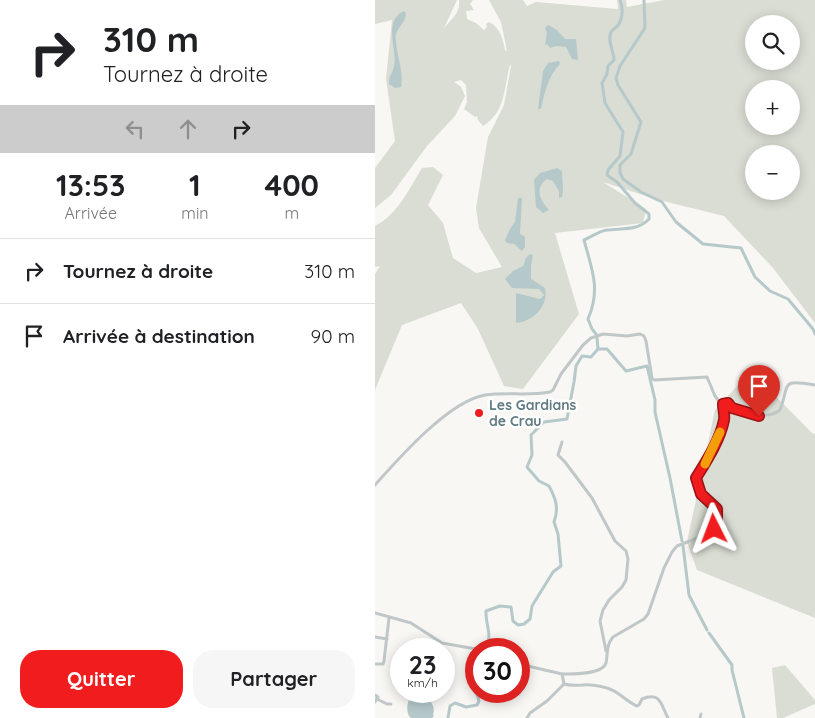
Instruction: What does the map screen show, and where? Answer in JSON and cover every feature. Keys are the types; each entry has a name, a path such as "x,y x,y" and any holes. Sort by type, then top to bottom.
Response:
{"street":[{"path":"375,485 424,434 449,413 468,401 485,395 550,392 583,345 591,338 603,334 627,336 637,334 644,336 652,378 654,380 707,377 715,396 723,407 724,418 709,458 696,478 701,494 717,509 717,520 714,529 677,546 672,552 664,568 648,614 644,619 613,637 608,646 605,665 602,668 578,674 562,674 530,667"},
{"path":"723,407 725,402 732,408 759,416 769,415 780,410 785,387 788,384 795,382 815,385"},
{"path":"562,442 558,455 592,498 615,542 626,551 628,559 626,580 609,600 600,620 607,654"},
{"path":"375,613 411,623 443,643 465,647"},
{"path":"375,664 383,664 384,662 389,618"},
{"path":"375,637 387,639"},
{"path":"527,718 530,713 559,690 563,684 562,674"},
{"path":"563,684 570,686 585,684 606,688 620,693 625,700 637,706 642,699 657,698 662,702 668,718"},
{"path":"375,695 377,697 376,700 391,704"}],"shaded area":[{"path":"375,0 457,0 444,28 457,12 459,0 473,0 470,4 474,10 466,11 467,19 476,23 484,30 489,22 493,24 500,34 507,51 501,22 489,0 523,0 527,6 536,2 617,9 617,0 626,0 627,7 664,0 815,0 815,323 773,268 724,216 655,199 603,182 646,209 643,223 555,233 579,314 523,389 504,386 478,329 461,303 402,325 375,390 375,274 380,266 375,267 375,226 397,208 422,168 433,167 443,175 428,205 443,223 453,258 476,273 502,267 479,228 476,208 488,137 504,105 510,64 500,106 491,120 483,126 477,116 475,117 464,109 467,102 466,85 461,80 454,82 461,87 465,96 455,116 427,146 391,195 375,208 375,168 395,141 386,79 392,20 375,24"},
{"path":"404,11 406,13 405,19 396,36 402,81 401,87 395,88 389,84 395,59 392,28 397,16"},
{"path":"548,25 557,30 565,39 576,39 578,60 572,59 566,47 556,46 550,48 547,44 545,45 547,33 545,28"},
{"path":"559,61 560,64 547,85 541,109 538,109 543,71 548,63"},
{"path":"557,168 562,171 562,197 559,198 559,191 553,181 547,179 540,190 541,198 549,210 543,213 536,207 534,180 540,173"},
{"path":"518,198 522,198 520,234 525,237 525,247 522,251 514,244 507,243 505,240 515,222"},
{"path":"530,254 533,255 531,279 545,288 545,301 534,316 528,320 516,323 516,293 540,299 544,295 539,289 512,288 505,279 513,271 523,266"},
{"path":"751,371 813,434 815,433 815,618 697,570 687,542 715,410"},
{"path":"785,665 815,700 815,704 783,718 777,718 772,668"},
{"path":"408,703 432,703 434,716 432,718 411,718 407,710"}],"waterway":[{"path":"596,334 588,319 595,289 584,240 604,231 640,226 649,219 649,214 635,203 617,182 607,175 608,170 620,156 623,132 605,103 602,83 607,74 608,66 614,60 610,36 621,18 620,0"},
{"path":"644,0 645,28 620,66 616,78 618,85 641,122 631,154 620,165 620,173 623,179 641,192 662,202 676,222 703,244 741,248 755,277 770,291 788,299 815,334"},
{"path":"489,638 486,611 500,606 511,607 513,621 518,625 524,624 530,619 532,606 553,572 561,566 558,534 554,522 556,512 555,499 549,486 539,481 527,467 532,455 531,435 544,422 567,419 576,366 582,356 591,357 598,349 597,338"},
{"path":"598,349 607,349 626,371 647,366 682,541"},
{"path":"683,546 689,595 707,630"},
{"path":"709,633 732,665 744,718"},
{"path":"448,718 450,706 455,703 466,707 477,705 478,703"}],"slow traffic":[{"path":"705,464 720,432"}],"place":[{"name":"Les Gardians de Crau","path":"479,413"}],"route":[{"path":"714,529 717,520 717,509 701,494 696,478 709,458 722,427 724,418 723,404 725,402 731,404 732,408 759,416"}]}
